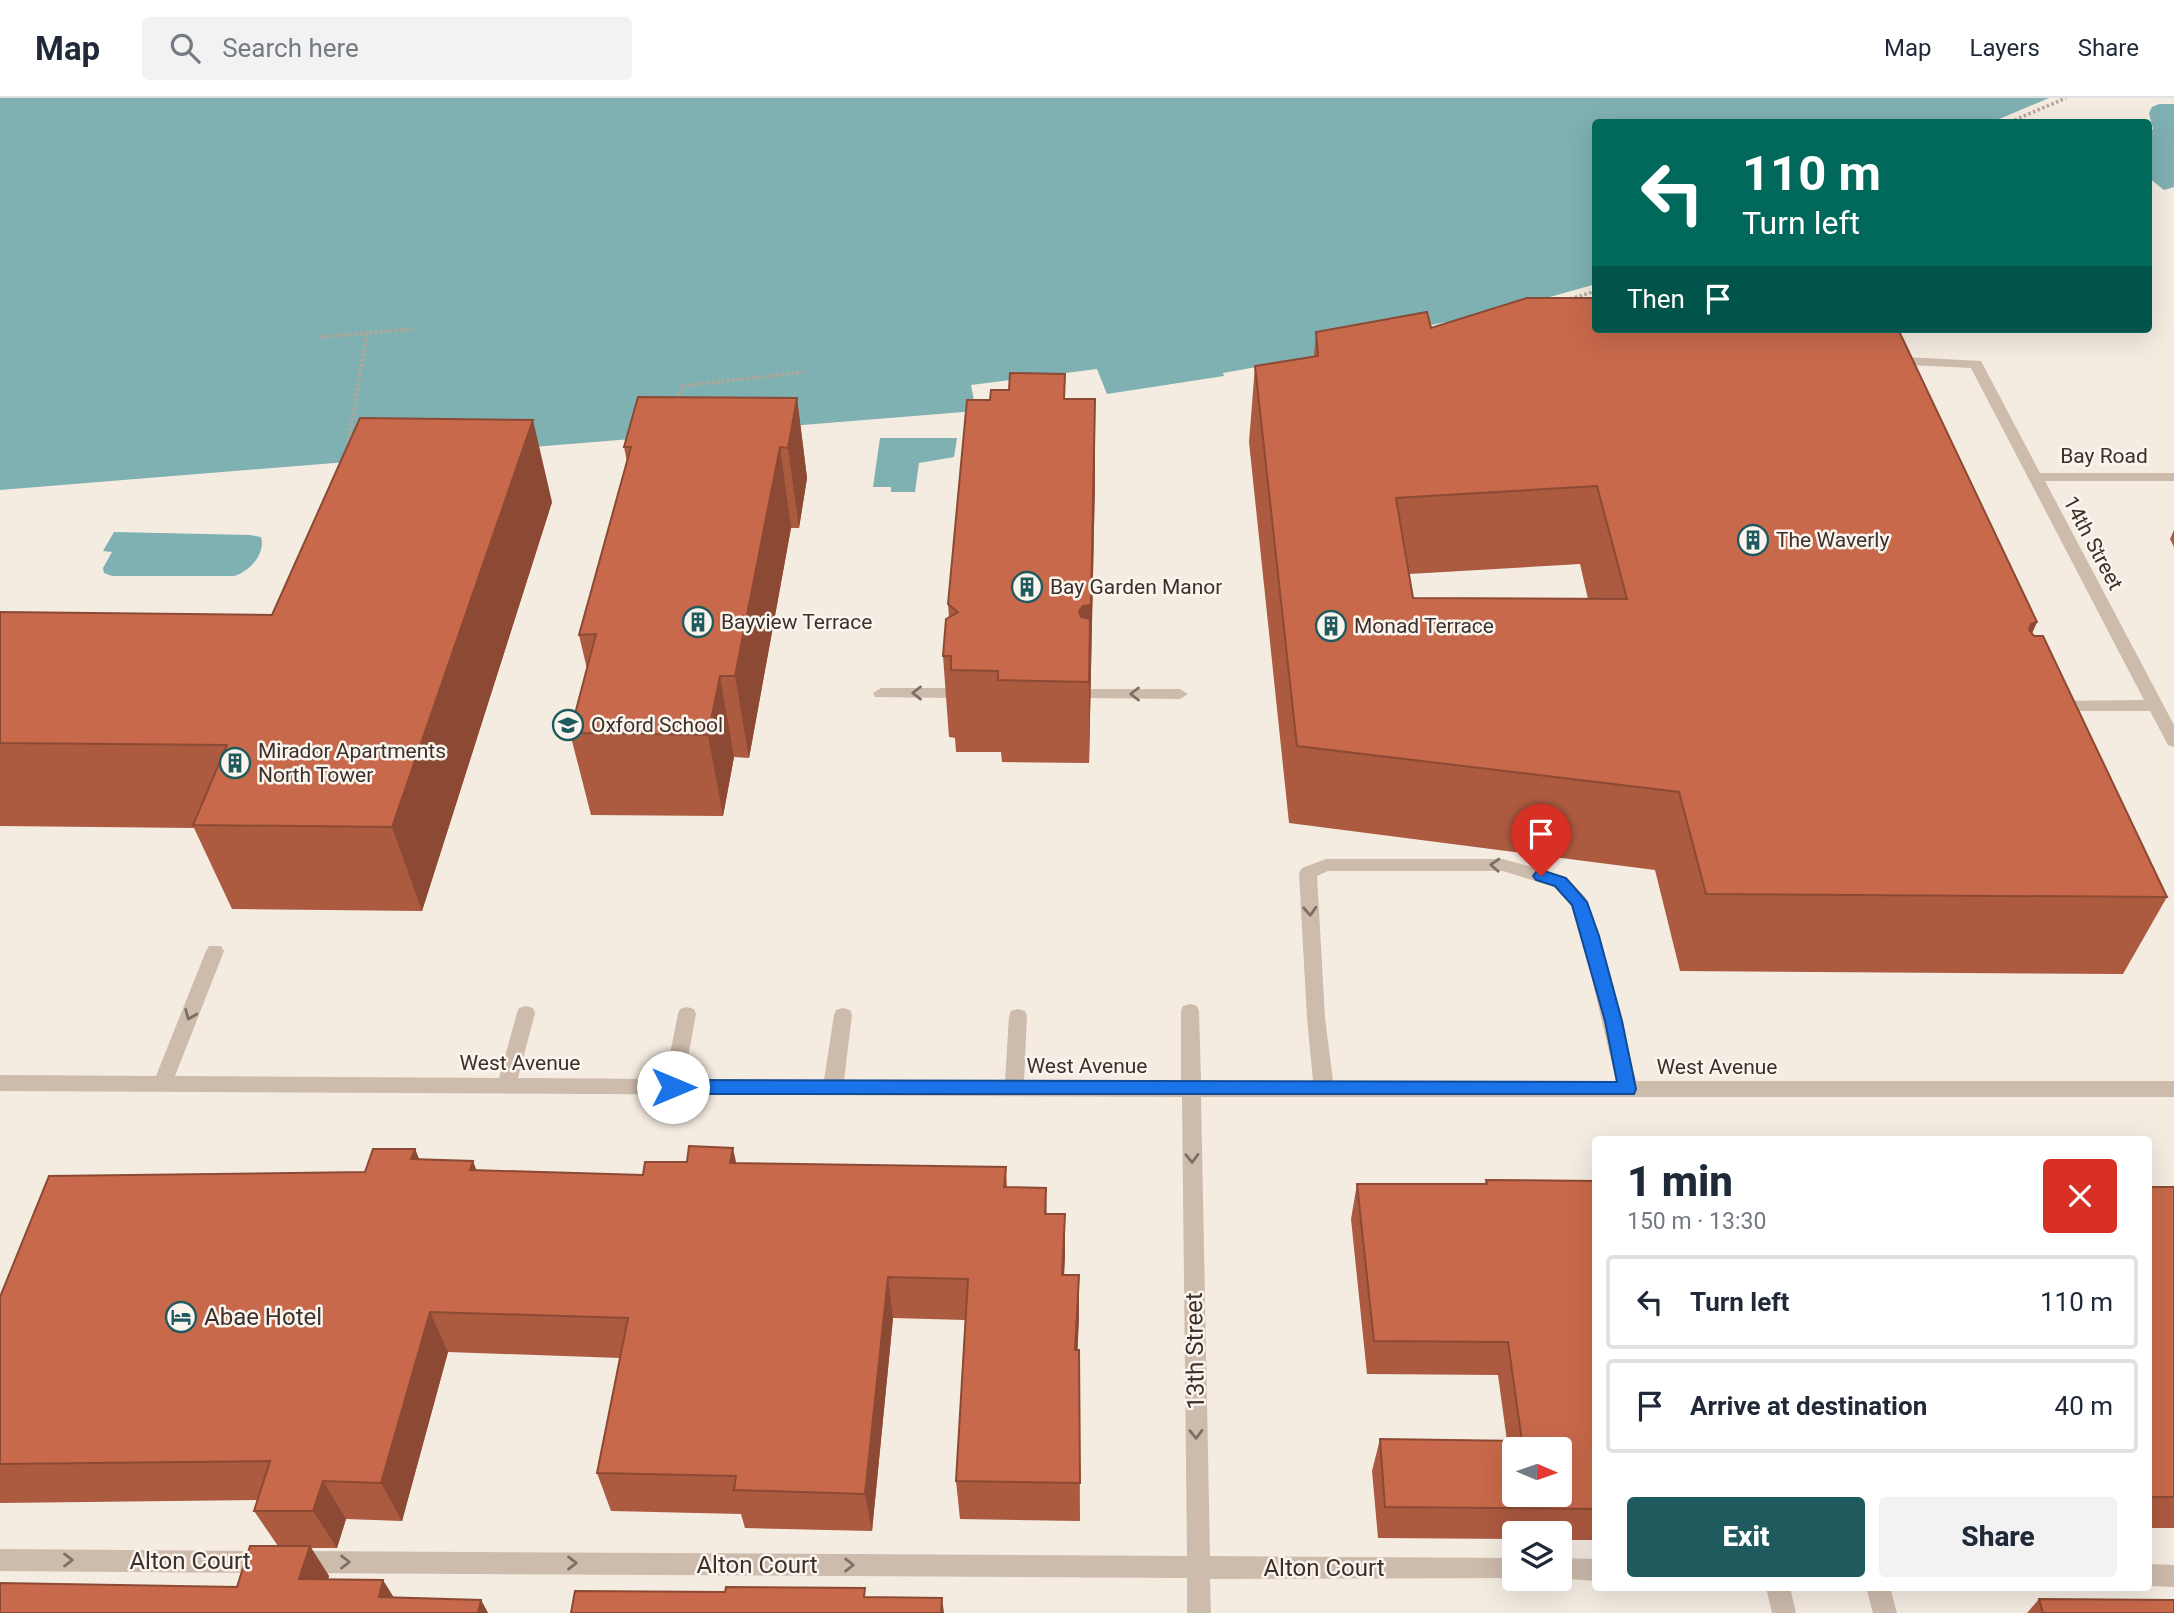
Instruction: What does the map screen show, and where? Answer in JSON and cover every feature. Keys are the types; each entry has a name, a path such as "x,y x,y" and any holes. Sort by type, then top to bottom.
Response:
{"street":[{"name":"14th Street","path":"1885,377 1892,367 1905,361 1976,364 2174,741"},
{"name":"Bay Road","path":"2034,477 2174,477"},
{"path":"881,694 952,693"},
{"path":"1090,694 1180,694"},
{"path":"2035,707 2155,705"},
{"path":"1324,1089 1316,1018 1308,873 1326,865 1503,865 1560,882 1579,902 1610,1008 1628,1089"},
{"path":"162,1084 215,951"},
{"name":"13th Street","path":"1190,1011 1199,1613"},
{"path":"506,1086 526,1013"},
{"path":"673,1087 687,1014"},
{"path":"834,1088 843,1015"},
{"path":"1014,1089 1018,1016"},
{"name":"West Avenue","path":"2,1087 162,1084 1191,1090 2174,1089"},
{"name":"Alton Court","path":"0,1560 1502,1569"},
{"path":"1572,1569 1592,1570"},
{"path":"2152,1575 2174,1576"},
{"path":"1779,1591 1784,1613"},
{"path":"1879,1591 1885,1613"}],"path":[{"path":"2017,119 2066,98"},
{"path":"1570,299 1592,292"},
{"path":"320,337 413,329"},
{"path":"345,462 368,333"},
{"path":"674,410 682,386 805,372"}],"water":[{"path":"0,98 2049,98 1999,119 1592,119 1592,285 1489,314 1431,325 1318,356 1223,373 1224,376 1107,394 1097,369 971,385 976,411 0,490"},
{"path":"2174,104 2174,187 2164,190 2152,180 2153,129 2149,113 2152,107"},
{"path":"880,438 957,438 954,457 919,463 915,492 891,492 891,487 873,487"},
{"path":"114,532 250,535 261,537 262,543 255,561 245,571 234,576 112,576 104,573 103,568 112,552 103,551"}],"building":[{"path":"1527,298 1592,298 1592,333 1900,333 2037,622 2031,624 2029,630 2034,636 2043,636 2167,897 1706,894 1679,792 1297,746 1255,366 1318,356 1316,332 1427,312 1431,328","holes":["1597,486 1627,599 1413,598 1396,498"]},
{"name":"Bay Garden Manor","path":"1010,373 1065,374 1064,399 1095,399 1091,605 1083,606 1079,611 1081,617 1090,619 1089,682 998,680 998,671 951,670 951,656 943,656 946,619 958,612 948,604 967,400 990,400 991,390 1009,390"},
{"path":"638,397 797,398 788,448 780,447 735,676 720,676 708,735 570,733 596,634 579,635 631,447 624,447"},
{"path":"360,418 533,420 392,827 193,825 227,745 0,743 0,612 272,615"},
{"path":"689,1146 733,1148 730,1163 1006,1167 1004,1187 1046,1188 1045,1214 1065,1214 1062,1275 1079,1275 1075,1350 1079,1350 1080,1483 956,1481 968,1279 888,1277 865,1494 734,1490 736,1476 597,1473 628,1318 430,1312 381,1483 323,1481 313,1511 254,1511 270,1461 0,1464 0,1297 49,1176 365,1172 373,1149 415,1149 411,1159 473,1161 470,1170 643,1175 645,1162 687,1162"},
{"path":"1486,1180 1592,1181 1592,1509 1385,1507 1380,1439 1502,1441 1502,1507 1572,1507 1572,1437 1521,1437 1508,1342 1374,1341 1357,1184 1487,1184"},
{"path":"2152,1187 2174,1187 2174,1497 2152,1497"},
{"path":"250,1546 310,1546 299,1579 383,1580 379,1597 481,1600 478,1613 0,1613 0,1583 237,1587"},
{"path":"726,1587 865,1588 864,1597 942,1598 941,1613 571,1613 575,1591 725,1592"},
{"path":"2039,1599 2174,1600 2174,1613 2043,1613"}],"place":[{"name":"The Waverly","path":"1753,540"},
{"name":"Bay Garden Manor","path":"1027,587"},
{"name":"Bayview Terrace","path":"698,622"},
{"name":"Monad Terrace","path":"1331,626"},
{"name":"Oxford School","path":"568,725"},
{"name":"Mirador Apartments North Tower","path":"235,763"},
{"name":"Abae Hotel","path":"181,1317"}],"route":[{"path":"673,1087 1628,1089 1591,936 1579,902 1560,882 1541,876"}]}
